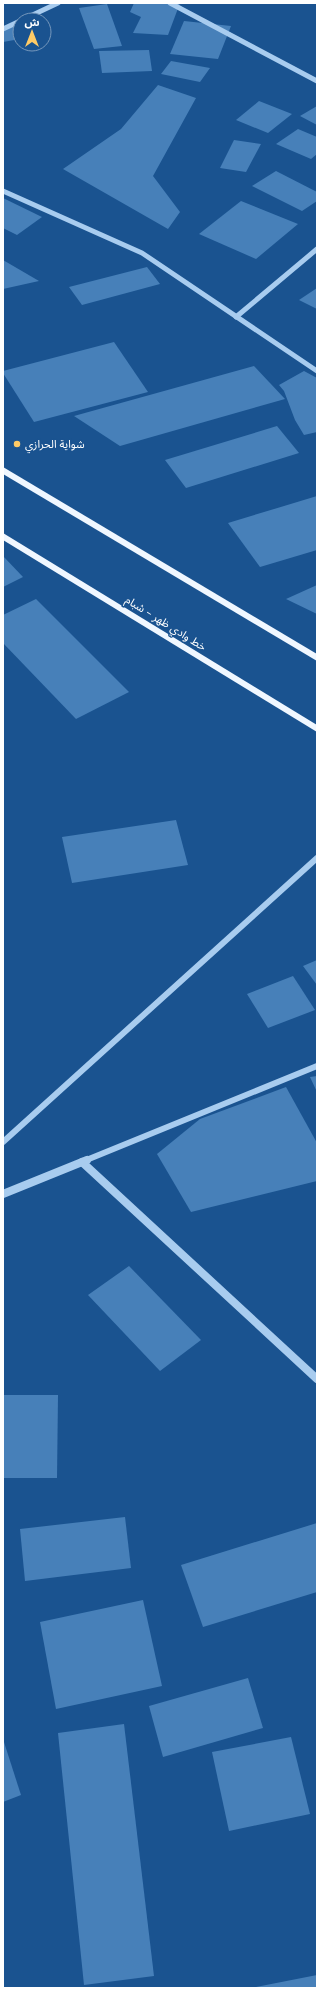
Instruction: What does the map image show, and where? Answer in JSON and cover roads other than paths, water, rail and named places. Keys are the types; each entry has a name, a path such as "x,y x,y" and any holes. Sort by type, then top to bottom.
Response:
{"main road":[{"path":"3,470 317,658"},
{"name":"خط وادي ظهر - شبام","path":"3,536 317,729"}],"street":[{"path":"38,12 58,3"},
{"path":"170,3 317,81"},
{"path":"3,29 12,24"},
{"path":"3,191 142,253 317,371"},
{"path":"236,317 317,249"},
{"path":"3,1142 317,858"},
{"path":"3,1194 317,1066"},
{"path":"82,1162 317,1379"}],"place":[{"name":"شواية الحرازي","path":"17,444"}]}
